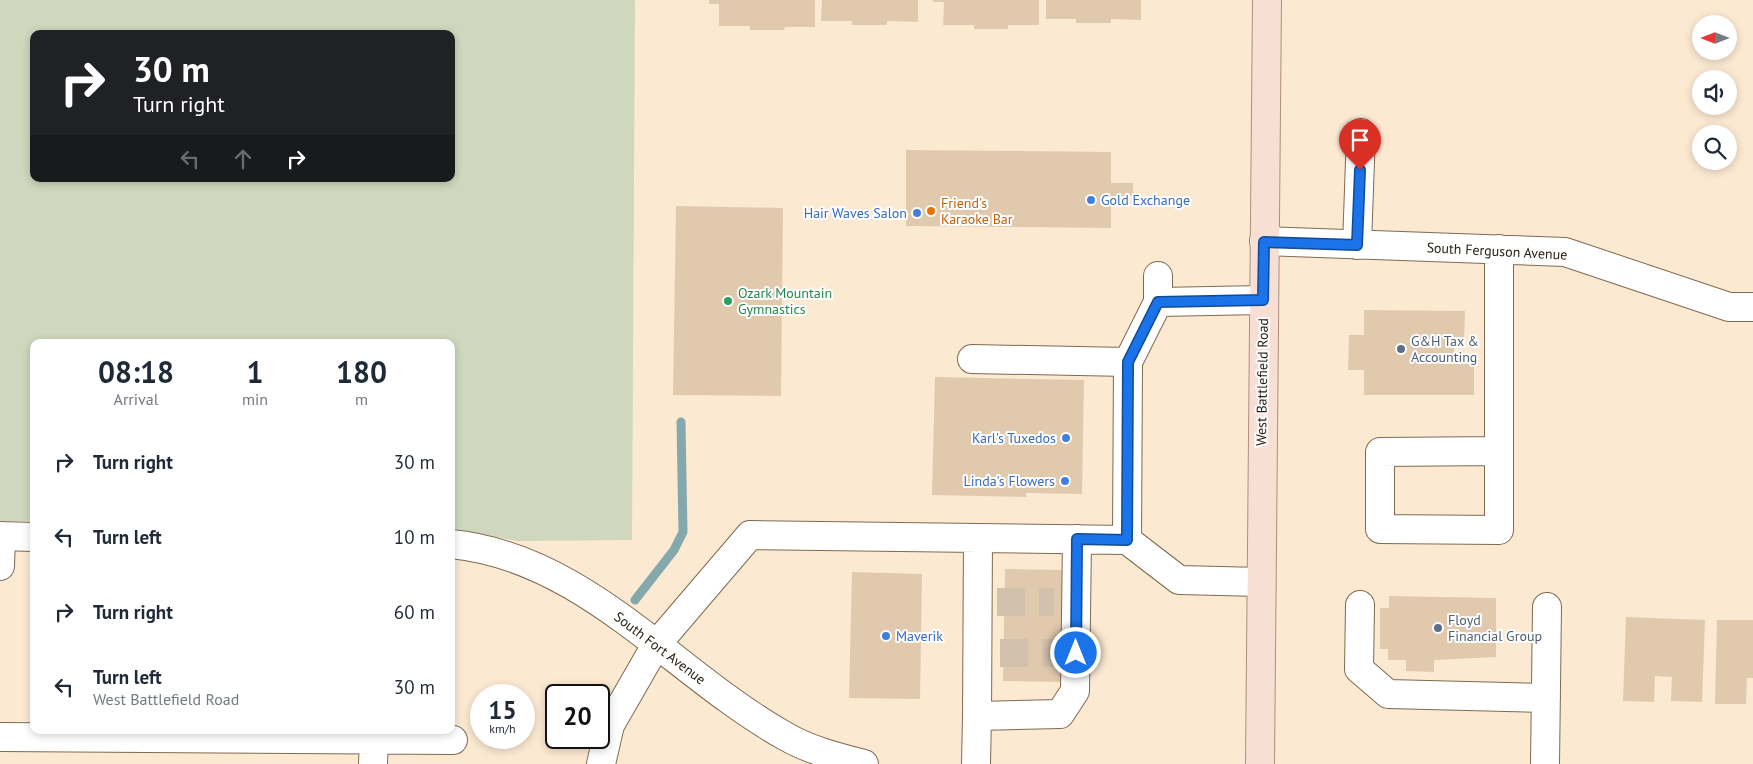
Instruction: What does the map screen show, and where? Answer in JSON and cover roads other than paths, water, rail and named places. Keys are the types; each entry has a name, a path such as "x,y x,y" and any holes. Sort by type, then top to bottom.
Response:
{"main road":[{"name":"West Battlefield Road","path":"1260,764 1260,582 1267,0"}],"street":[{"path":"1357,245 1361,133"},
{"name":"South Ferguson Avenue","path":"1264,242 1565,252 1729,307 1753,307"},
{"path":"1499,250 1499,451 1499,530 1380,529 1380,452 1499,451"},
{"path":"1127,540 1128,362 1158,289 1263,300"},
{"path":"972,359 1128,362"},
{"path":"601,764 610,726 656,645 750,535 1127,540 1178,580 1260,582"},
{"path":"0,566 0,536 30,537"},
{"path":"976,764 977,716 988,653 987,602 978,538"},
{"path":"977,716 1060,714 1075,691 1065,653 1065,602 1077,539"},
{"name":"South Fort Avenue","path":"455,545 504,554 551,573 599,602 744,710 786,737 823,753 864,764"},
{"path":"1360,605 1359,669 1388,694 1546,698"},
{"path":"1546,764 1547,607"},
{"path":"0,737 374,751 453,740"}],"waterway":[{"path":"635,600 674,550 683,532 681,422"}],"tunnel":[{"path":"997,602 1054,602"},
{"path":"1000,653 1055,653"}],"place":[{"name":"Gold Exchange","path":"1091,200"},
{"name":"Friend's Karaoke Bar","path":"931,211"},
{"name":"Hair Waves Salon","path":"917,213"},
{"name":"Ozark Mountain Gymnastics","path":"728,301"},
{"name":"G&H Tax & Accounting","path":"1401,349"},
{"name":"Karl's Tuxedos","path":"1066,438"},
{"name":"Linda's Flowers","path":"1065,481"},
{"name":"Floyd Financial Group","path":"1438,628"},
{"name":"Maverik","path":"886,636"}]}
